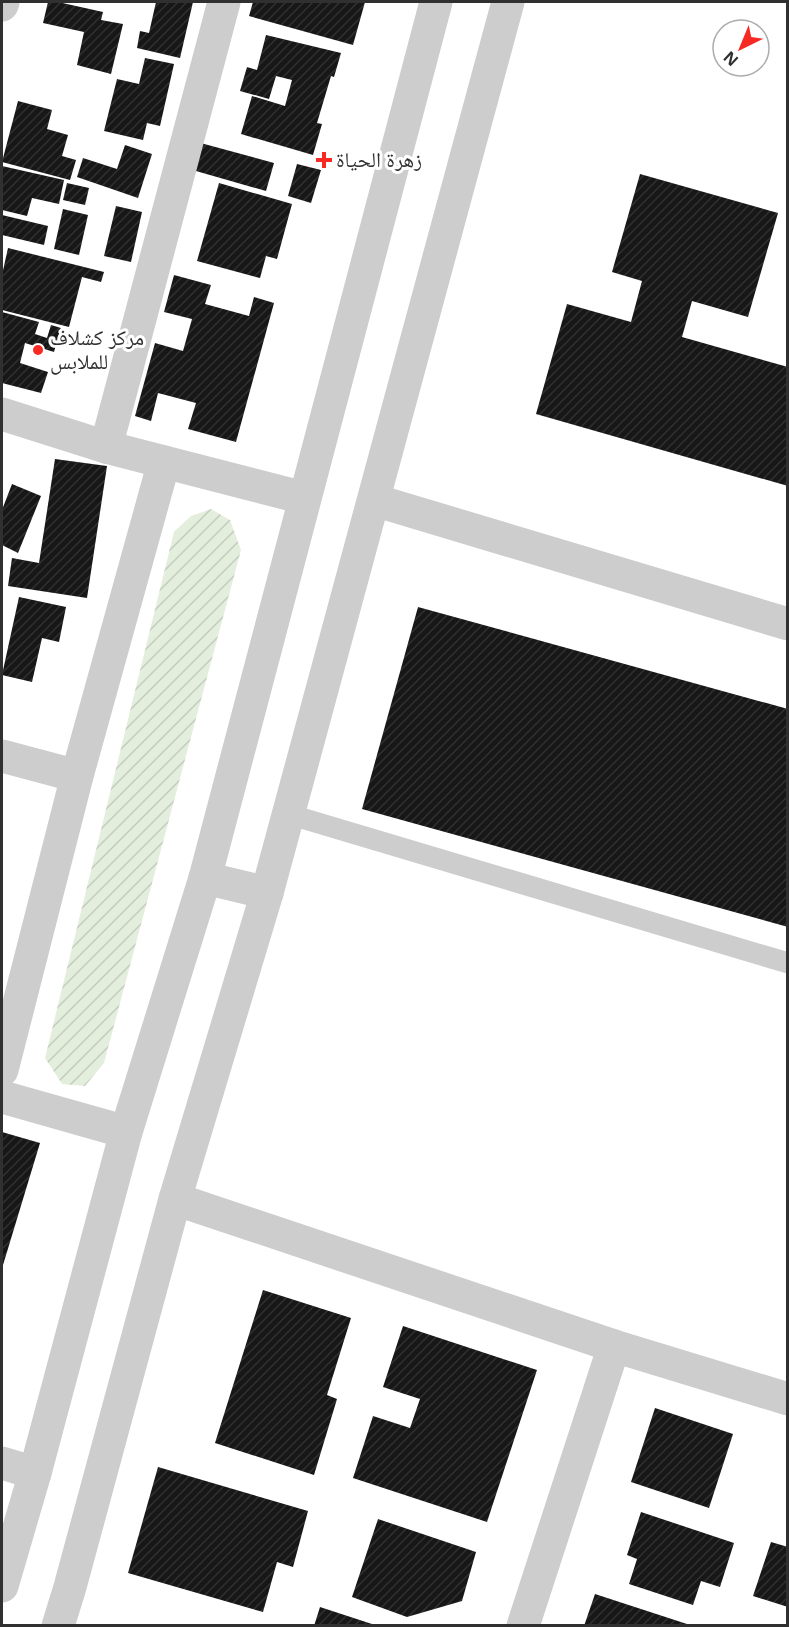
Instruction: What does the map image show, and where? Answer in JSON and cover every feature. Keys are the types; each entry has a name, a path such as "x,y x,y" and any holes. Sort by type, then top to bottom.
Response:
{"street":[{"path":"106,447 224,2"},
{"path":"2,1586 35,1473 126,1132 205,878 436,2"},
{"path":"58,1626 74,1576 176,1199 267,893 508,2"},
{"path":"2,414 106,447 304,498"},
{"path":"2,1070 77,776 164,462"},
{"path":"374,500 788,624"},
{"path":"2,756 77,776"},
{"path":"205,878 267,893"},
{"path":"2,1096 126,1132"},
{"path":"176,1199 614,1346 788,1399"},
{"path":"523,1626 614,1346"},
{"path":"2,1462 35,1473"}],"lane":[{"path":"288,814 788,963"}],"green space":[{"path":"211,509 230,520 241,550 104,1063 85,1086 62,1084 45,1058 174,532 191,516"}],"building":[{"path":"48,2 103,12 101,20 123,24 111,74 77,65 84,32 43,23"},
{"path":"156,2 193,2 180,58 137,48 140,31 149,33"},
{"path":"253,2 365,2 353,45 249,16"},
{"path":"266,35 341,53 334,77 331,76 317,123 322,124 313,155 241,134 252,96 285,106 292,80 276,76 269,99 240,91 247,67 257,70"},
{"path":"145,58 174,64 160,126 147,123 143,140 104,131 117,79 139,84"},
{"path":"18,101 52,110 47,129 68,135 62,156 76,160 70,180 2,162"},
{"path":"197,142 274,163 266,191 189,169"},
{"path":"125,145 152,154 138,198 77,177 83,158 117,169"},
{"path":"297,164 321,170 311,203 288,196"},
{"path":"2,166 64,180 59,204 32,198 27,216 2,210"},
{"path":"640,174 778,213 748,317 692,301 682,337 788,367 788,486 536,414 567,304 631,322 642,281 612,272"},
{"path":"67,183 89,188 85,205 63,200"},
{"path":"219,183 292,204 277,259 266,256 260,278 197,261"},
{"path":"116,206 142,212 131,262 104,256"},
{"path":"63,209 88,215 79,255 54,249"},
{"path":"2,215 48,226 44,245 2,235"},
{"path":"8,248 104,272 101,282 82,277 69,327 2,310 2,275"},
{"path":"174,275 211,285 205,304 249,316 254,297 274,303 236,442 188,429 196,403 158,393 151,421 135,416 155,343 183,351 192,319 164,312"},
{"path":"2,312 39,322 35,334 47,338 51,325 61,328 54,352 25,343 20,363 48,372 41,393 2,383"},
{"path":"55,459 107,466 87,598 8,586 12,558 39,563"},
{"path":"12,484 41,496 18,553 2,545 2,510"},
{"path":"19,597 66,607 59,642 42,638 32,682 2,675"},
{"path":"418,607 788,709 788,927 362,809"},
{"path":"2,1132 40,1143 3,1265 2,1264"},
{"path":"263,1290 351,1318 327,1395 337,1399 314,1475 215,1443"},
{"path":"403,1326 537,1370 487,1522 353,1478 373,1416 410,1428 420,1399 383,1387"},
{"path":"655,1408 733,1434 709,1508 631,1482"},
{"path":"158,1467 308,1511 293,1567 277,1562 263,1612 128,1573"},
{"path":"641,1512 734,1543 720,1587 701,1581 693,1605 629,1584 637,1559 627,1555"},
{"path":"378,1519 476,1552 462,1601 407,1617 352,1597"},
{"path":"771,1542 788,1547 788,1607 753,1596"},
{"path":"595,1594 690,1625 690,1626 584,1626"},
{"path":"320,1607 375,1625 375,1626 314,1626"}],"place":[{"name":"زهرة الحياة","path":"324,160"},
{"name":"مركز كشلاف للملابس","path":"38,350"}]}
